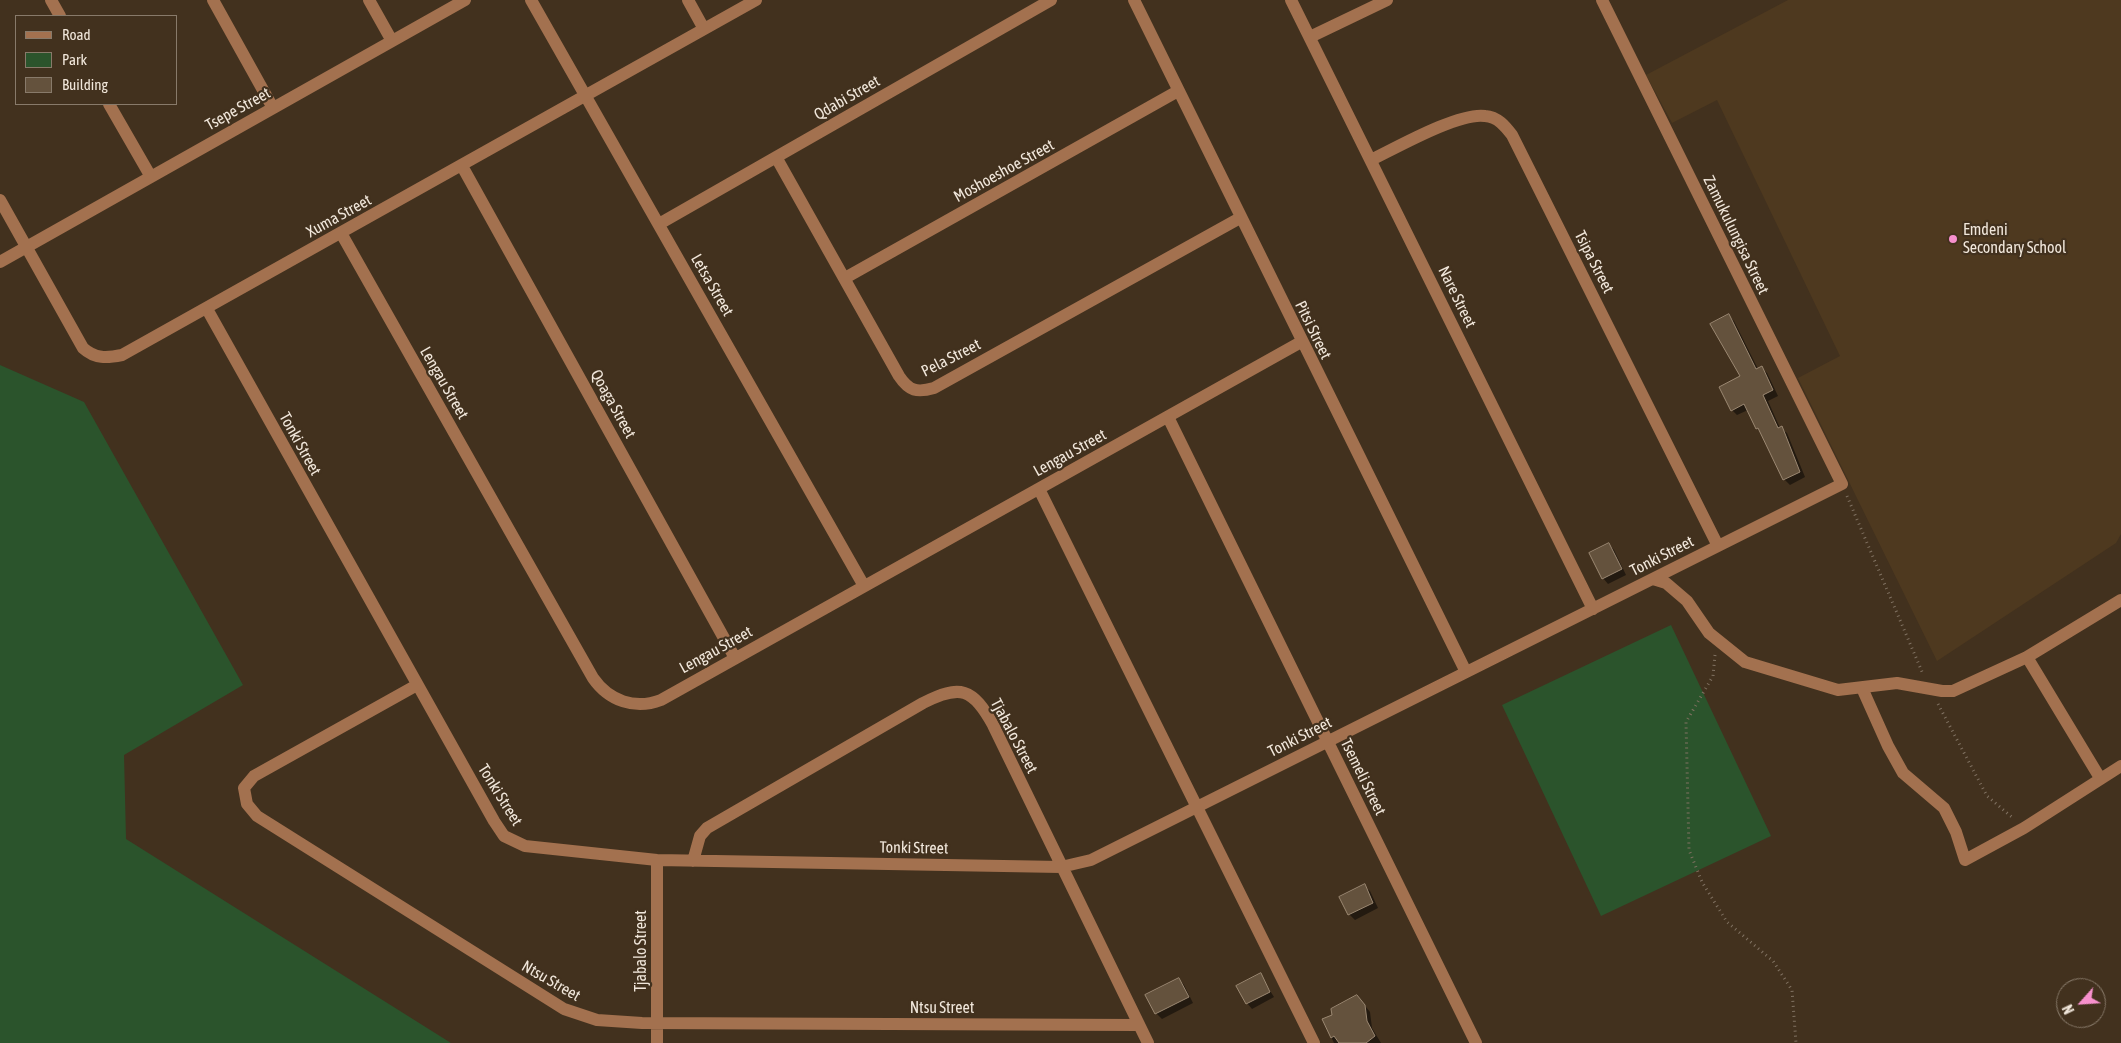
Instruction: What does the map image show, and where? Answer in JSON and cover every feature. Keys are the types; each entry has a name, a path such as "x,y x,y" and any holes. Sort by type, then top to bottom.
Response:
{"street":[{"path":"51,0 59,15"},
{"path":"213,0 273,108"},
{"path":"369,0 392,41"},
{"name":"Tsepe Street","path":"0,262 465,0"},
{"name":"Letsa Street","path":"531,0 864,586"},
{"path":"688,0 704,29"},
{"name":"Xuma Street","path":"0,200 83,348 95,356 108,358 131,352 756,0"},
{"name":"Qdabi Street","path":"658,224 1051,0"},
{"name":"Pitsi Street","path":"1134,0 1301,342 1466,672"},
{"name":"Nare Street","path":"1291,0 1593,609"},
{"path":"1310,38 1387,0"},
{"name":"Zamukulungisa Street","path":"1602,0 1842,484"},
{"name":"Moshoeshoe Street","path":"845,278 1178,92"},
{"path":"110,105 151,177"},
{"name":"Tsipa Street","path":"1371,160 1467,117 1488,116 1504,125 1512,135 1718,546"},
{"name":"Pela Street","path":"776,157 905,386 915,391 934,388 1240,218"},
{"name":"Qoaga Street","path":"462,166 735,658"},
{"name":"Lengau Street","path":"341,233 602,689 622,702 650,704 1301,342"},
{"name":"Tonki Street","path":"207,309 416,685 499,829 510,840 536,848 657,860 693,861 1061,867 1091,860 1842,484"},
{"name":"Tsemeli Street","path":"1168,417 1476,1043"},
{"path":"1039,489 1314,1043"},
{"path":"1653,578 1666,583 1687,601 1709,633 1744,662 1838,690 1897,683 1930,688 1942,692 1953,691 2027,657 2121,600"},
{"path":"2027,657 2100,778"},
{"name":"Ntsu Street","path":"416,685 254,776 244,788 245,799 257,816 564,1010 597,1020 657,1023 1138,1025"},
{"path":"1862,688 1888,746 1903,773 1944,808 1956,832 1965,860 2024,828 2121,766"},
{"name":"Tjabalo Street","path":"693,861 700,836 707,828 923,703 946,692 968,693 987,714 1148,1043"},
{"name":"Tjabalo Street","path":"657,860 657,1043"}],"path":[{"path":"1842,484 1930,688 1987,796 2024,828"},
{"path":"1717,640 1714,676 1686,722 1689,850 1702,882 1727,922 1773,961 1792,990 1796,1043"}],"shaded area":[{"name":"Emdeni Secondary School","path":"1788,0 2121,0 2121,534 2116,543 1937,661 1798,378 1840,356 1717,100 1672,123 1646,75"}],"green space":[{"path":"0,365 84,402 243,685 124,755 126,839 451,1043 0,1043"},
{"path":"1671,625 1771,836 1601,916 1502,705"}],"building":[{"path":"1729,314 1756,369 1762,366 1773,390 1763,395 1778,428 1782,426 1800,472 1783,480 1744,404 1731,411 1719,387 1740,376 1710,324"},
{"path":"1609,543 1622,569 1602,579 1589,553"},
{"path":"1365,884 1373,903 1348,915 1339,897"},
{"path":"1261,973 1270,992 1246,1004 1236,986"},
{"path":"1179,978 1189,997 1155,1014 1145,995"},
{"path":"1357,995 1365,1005 1367,1021 1375,1036 1366,1043 1339,1043 1334,1036 1331,1038 1322,1019 1332,1015 1331,1009"}],"place":[{"name":"Emdeni Secondary School","path":"1953,239"}]}
